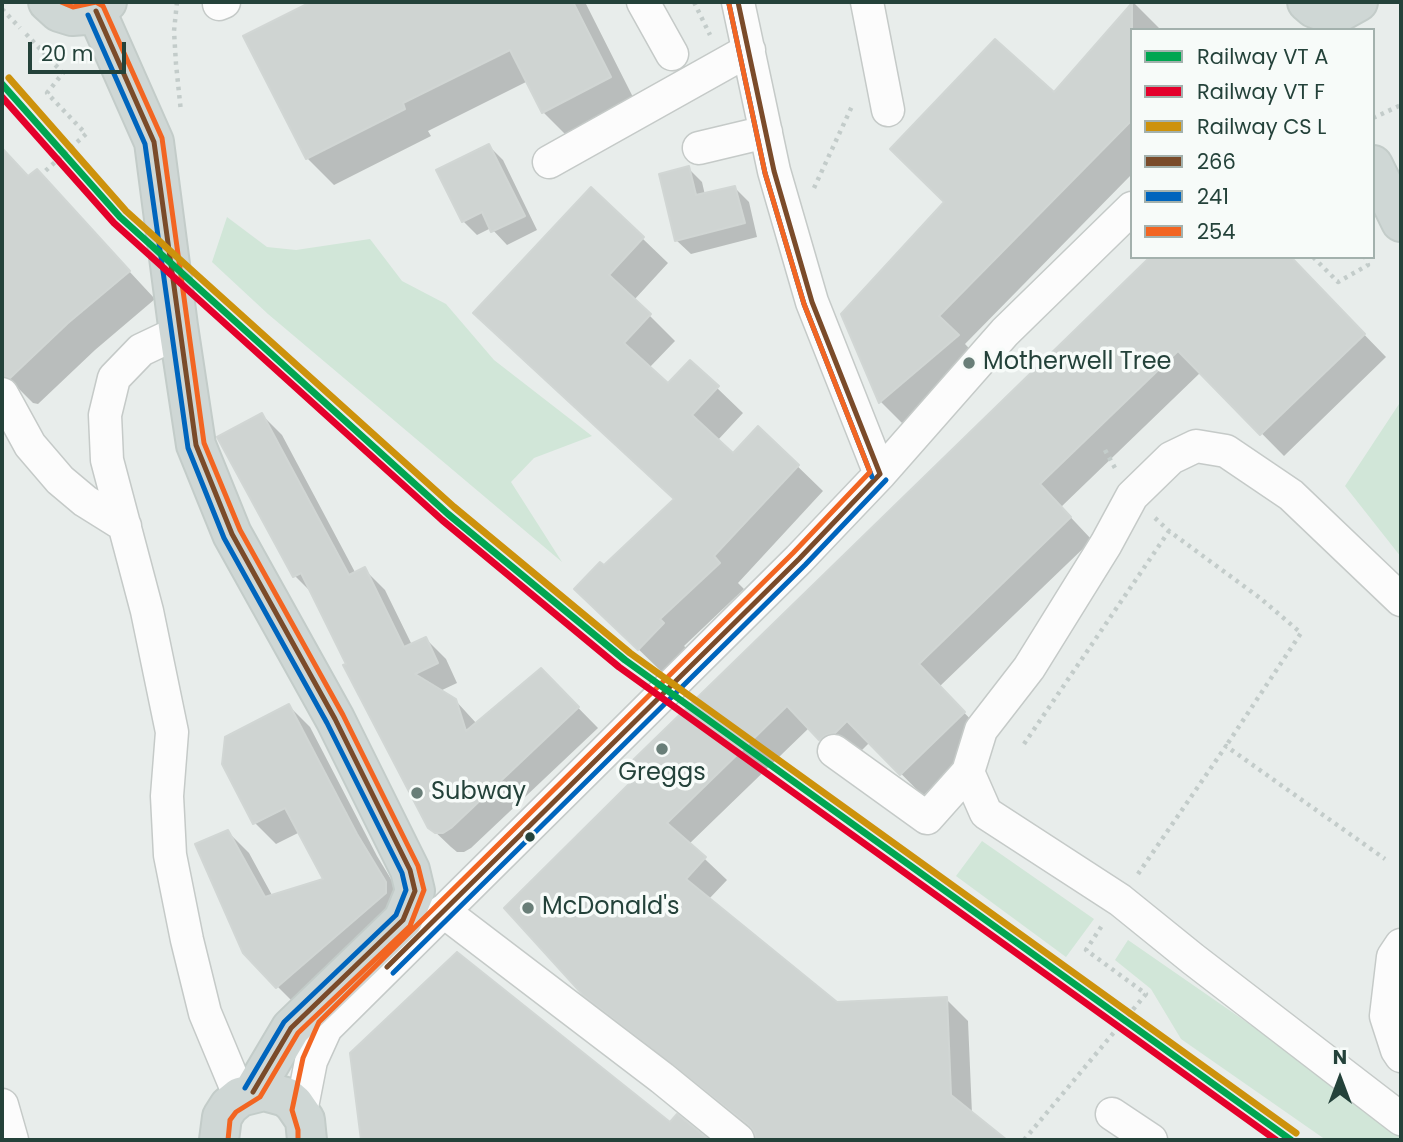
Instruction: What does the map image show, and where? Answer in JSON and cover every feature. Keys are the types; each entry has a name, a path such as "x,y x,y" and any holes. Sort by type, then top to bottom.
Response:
{"main road":[{"path":"48,2 60,12 72,16 85,15 101,7 154,142 196,445 232,534 335,719 410,870 415,891 403,920 291,1028 247,1094 229,1106 222,1117 219,1140"},
{"path":"1314,13 1340,12 1359,2 1358,28"},
{"path":"1378,174 1401,222"},
{"path":"247,1094 275,1092 286,1097 304,1126"}],"street":[{"path":"643,2 672,54"},
{"path":"867,2 888,110"},
{"path":"549,162 744,27 774,171 812,302 880,474"},
{"path":"699,148 766,132"},
{"path":"304,1126 311,1061 326,1028 627,731 880,474 1005,332 1130,210"},
{"path":"178,329 141,350 114,378 105,415 107,460 147,611 172,732 167,796 170,855 187,940 205,1013 247,1094"},
{"path":"2,394 30,445 60,480 85,501 125,526"},
{"path":"834,751 927,818 968,772 981,730 1029,668 1106,544 1132,496 1171,458 1196,446 1226,452 1291,495 1401,600"},
{"path":"968,772 986,813 1120,900 1401,1119"},
{"path":"443,911 662,1078 738,1140"},
{"path":"1401,944 1393,957 1387,1016 1397,1051 1401,1056"},
{"path":"2,1105 12,1140"},
{"path":"1112,1114 1151,1140"}],"path":[{"path":"2,9 63,73 47,93 86,134 42,174"},
{"path":"792,234 855,101"},
{"path":"1375,117 1401,105"},
{"path":"1315,259 1338,282 1368,265 1366,259"},
{"path":"1024,1140 1146,993 1086,950 1301,632 1169,531 1132,496 1105,450"},
{"path":"1024,744 1169,531"},
{"path":"1226,746 1385,859"}],"green space":[{"path":"227,217 267,247 296,250 370,239 402,281 446,304 494,360 592,436 534,458 511,482 562,562 268,314 212,262"},
{"path":"1401,401 1401,557 1345,486"},
{"path":"982,841 1094,919 1066,957 956,876"},
{"path":"1128,940 1401,1129 1401,1140 1326,1140 1181,1039 1151,989 1115,960"}],"building":[{"path":"311,2 573,2 611,77 542,113 510,50 403,103 405,109 306,159 243,36"},
{"path":"1132,3 1130,122 939,316 959,335 879,403 841,314 944,202 890,149 995,39 1054,92"},
{"path":"489,144 525,216 491,232 482,212 462,222 436,170"},
{"path":"2,148 28,176 37,169 130,271 68,323 10,378 2,376"},
{"path":"689,166 696,195 735,186 745,223 675,241 659,174"},
{"path":"591,187 644,237 609,275 651,314 624,343 668,383 690,360 719,386 692,415 733,453 758,426 799,465 714,556 720,563 660,619 664,623 638,650 574,589 600,562 604,565 674,499 473,313"},
{"path":"1148,259 1293,259 1365,334 1260,435 1178,351 1040,484 1071,517 919,664 965,712 900,775 847,721 835,733 819,740 787,706 667,823 706,857 686,879 837,1002 947,997 951,1095 1007,1140 756,1140 750,1126 583,995 504,908 640,773 630,763"},
{"path":"262,413 349,575 365,567 404,647 426,637 438,663 415,674 456,699 466,731 541,668 579,707 443,833 435,833 428,828 343,665 346,664 301,573 293,577 217,437"},
{"path":"289,704 357,834 386,882 386,893 276,988 243,953 195,844 228,830 265,897 323,879 285,808 253,824 222,764 225,737"},
{"path":"457,952 670,1122 677,1114 709,1140 361,1140 350,1053"}],"transit line":[{"name":"254","path":"61,2 73,7 96,2 103,6 162,138 204,443 240,530 343,715 418,866 424,890 410,926 298,1033 260,1097 236,1112 230,1120 228,1140"},
{"name":"266","path":"738,2 774,171 812,302 880,474"},
{"name":"241","path":"729,4 765,173 804,304 872,477"},
{"name":"254","path":"298,1140 292,1110 303,1058 319,1022 793,553 870,472 804,304 765,173 729,4"},
{"name":"266","path":"96,11 154,142 196,445 232,534 335,719 410,870 415,891 403,920 291,1028 253,1092"},
{"name":"241","path":"88,15 145,144 188,448 224,538 327,723 402,873 406,890 396,915 284,1022 245,1088"},
{"path":"9,78 126,211 454,507 630,653 1296,1133"},
{"path":"2,84 120,217 448,514 625,660 1291,1140"},
{"path":"2,97 114,223 442,520 619,667 1276,1140"},
{"name":"266","path":"387,967 799,559 880,474"},
{"name":"241","path":"393,973 805,565 886,480"}],"place":[{"name":"Motherwell Tree","path":"969,363"},
{"name":"Greggs","path":"662,749"},
{"name":"Subway","path":"417,793"},
{"name":"McDonald's","path":"528,908"}]}
